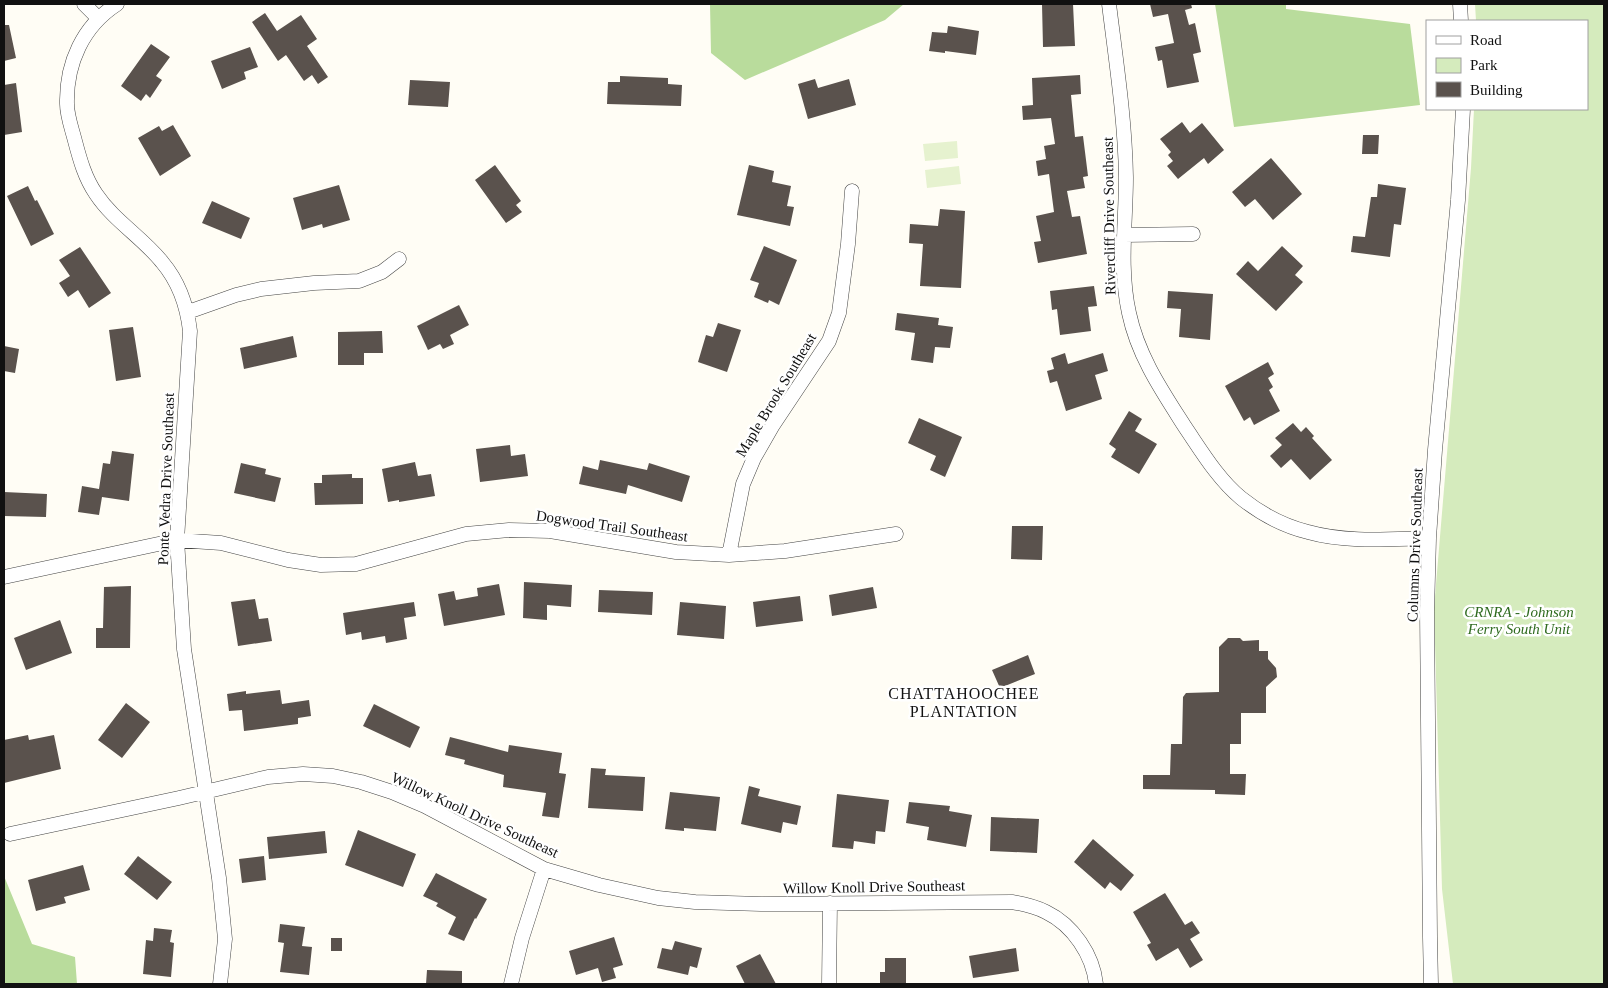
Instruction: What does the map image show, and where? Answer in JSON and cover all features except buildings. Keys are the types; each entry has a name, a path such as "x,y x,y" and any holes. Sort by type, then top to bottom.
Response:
{"street":[{"path":"84,4 98,18"},
{"name":"Ponte Vedra Drive Southeast","path":"117,4 98,18 88,30 76,51 71,67 67,106 78,156 95,193 106,208 162,262 175,280 188,312 190,331 177,540 184,649 219,878 225,939 220,984"},
{"name":"Rivercliff Drive Southeast","path":"1109,4 1124,122 1126,178 1124,275 1126,294 1129,313 1142,355 1157,383 1212,467 1241,498 1265,515 1310,533 1352,539 1429,538"},
{"path":"1460,4 1461,20"},
{"name":"Columns Drive Southeast","path":"1432,984 1427,611 1429,538 1435,450 1458,200 1463,110"},
{"name":"Maple Brook Southeast","path":"729,555 743,484 754,458 773,425 829,341 839,313 851,217 852,191"},
{"path":"1124,235 1193,234"},
{"path":"188,312 236,295 261,289 314,283 359,281 382,272 399,259"},
{"name":"Dogwood Trail Southeast","path":"4,577 177,540 221,543 288,560 321,565 356,564 466,534 509,530 550,530 676,552 729,555 785,551 896,534"},
{"name":"Willow Knoll Drive Southeast","path":"10,834 268,777 303,774 333,776 361,782 392,792 425,806 544,869 599,885 658,898 730,903 1012,902 1026,905 1046,912 1058,919 1071,931 1082,945 1090,960 1096,984"},
{"path":"511,984 522,938 544,869"},
{"path":"829,984 830,903"}],"green space":[{"path":"710,4 904,4 885,20 745,80 711,53"},
{"path":"1215,4 1286,4 1286,9 1410,24 1420,105 1234,127"},
{"name":"CRNRA - Johnson Ferry South Unit","path":"1475,4 1604,4 1604,984 1453,984 1442,889 1434,608 1471,168 1474,110 1588,110 1588,20 1476,20"},
{"path":"957,141 958,158 925,161 923,144"},
{"path":"959,166 961,184 927,188 925,170"},
{"path":"4,876 32,944 75,957 77,984 4,984"}],"district":[{"name":"CHATTAHOOCHEE PLANTATION","path":"964,702"}]}
